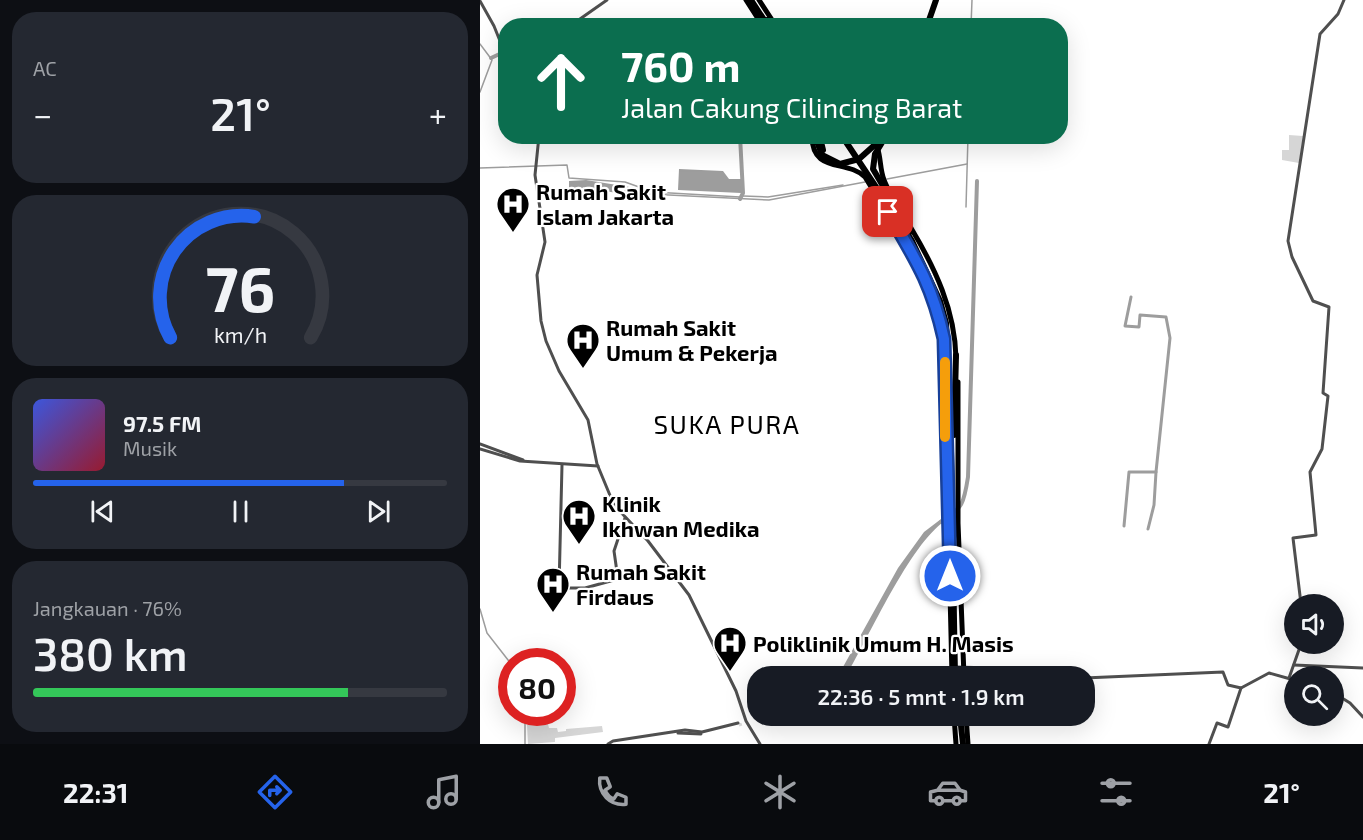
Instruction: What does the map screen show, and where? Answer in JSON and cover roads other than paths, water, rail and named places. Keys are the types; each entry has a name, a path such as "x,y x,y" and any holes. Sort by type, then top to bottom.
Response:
{"highway":[{"path":"746,0 757,16 764,15 765,10"},
{"path":"755,0 765,10 768,18"},
{"path":"755,0 767,18"},
{"path":"929,18 935,0"},
{"path":"814,144 820,158 830,164 855,170 863,175 902,237 913,242"},
{"path":"817,144 821,153 833,162 847,164 876,144"},
{"path":"822,144 822,148 833,159 846,160 864,154"},
{"path":"847,144 913,242 940,301 946,323 950,385 950,463"},
{"path":"847,144 942,287 955,333 958,410 952,666"},
{"path":"875,144 879,151 885,183 912,230 913,242 935,297"},
{"path":"880,144 874,154 873,169 933,275 948,322 954,435 955,666"},
{"path":"882,144 876,157 877,176 912,230"},
{"path":"873,183 923,265 935,297 944,347 948,489 954,524"},
{"path":"902,237 909,236 912,230"},
{"path":"954,435 956,356"},
{"path":"946,420 964,666"},
{"path":"952,660 957,665 963,659"},
{"path":"958,726 959,744"},
{"path":"967,726 968,744"}],"street":[{"path":"581,18 607,0"},
{"path":"1300,594 1293,538 1315,536 1310,472 1322,447 1329,405 1328,396 1323,393 1329,307 1313,301 1290,251 1288,241 1320,34 1338,14 1344,0"},
{"path":"480,2 498,37"},
{"path":"538,144 536,166 545,240 537,275 542,330 559,371 588,420 598,466 614,505 648,541 692,600 736,691 746,722 760,744"},
{"path":"480,447 526,461 598,466"},
{"path":"561,465 559,588 585,588 618,579 614,551 626,517"},
{"path":"1298,654 1294,665 1363,668"},
{"path":"1095,677 1225,672 1228,686 1241,688 1267,673 1284,677"},
{"path":"1209,744 1217,723 1228,727 1241,688"},
{"path":"1344,700 1363,717"},
{"path":"610,744 613,741 685,729 702,732 746,722"}],"waterway":[{"path":"971,18 972,0"},
{"path":"480,44 492,60 480,92"},
{"path":"491,58 498,55"},
{"path":"740,144 743,193 740,199"},
{"path":"966,207 968,144"},
{"path":"887,179 967,164"},
{"path":"480,168 567,165 569,178 625,182 653,192 740,197"},
{"path":"941,522 954,513 961,504 968,477 977,181"},
{"path":"649,194 769,200 865,182"},
{"path":"743,196 768,197 843,185"},
{"path":"1124,526 1129,472 1156,472 1170,338 1166,317 1140,315 1139,327 1125,326 1131,297"},
{"path":"1148,529 1154,505 1156,472"},
{"path":"480,609 487,633 499,648"},
{"path":"525,726 525,744"}],"place":[{"name":"Rumah Sakit Islam Jakarta","path":"513,233"},
{"name":"Rumah Sakit Umum & Pekerja","path":"583,369"},
{"name":"Klinik Ikhwan Medika","path":"579,545"},
{"name":"Rumah Sakit Firdaus","path":"553,613"},
{"name":"Poliklinik Umum H. Masis","path":"730,672"}],"district":[{"name":"SUKA PURA","path":"727,423"}]}
